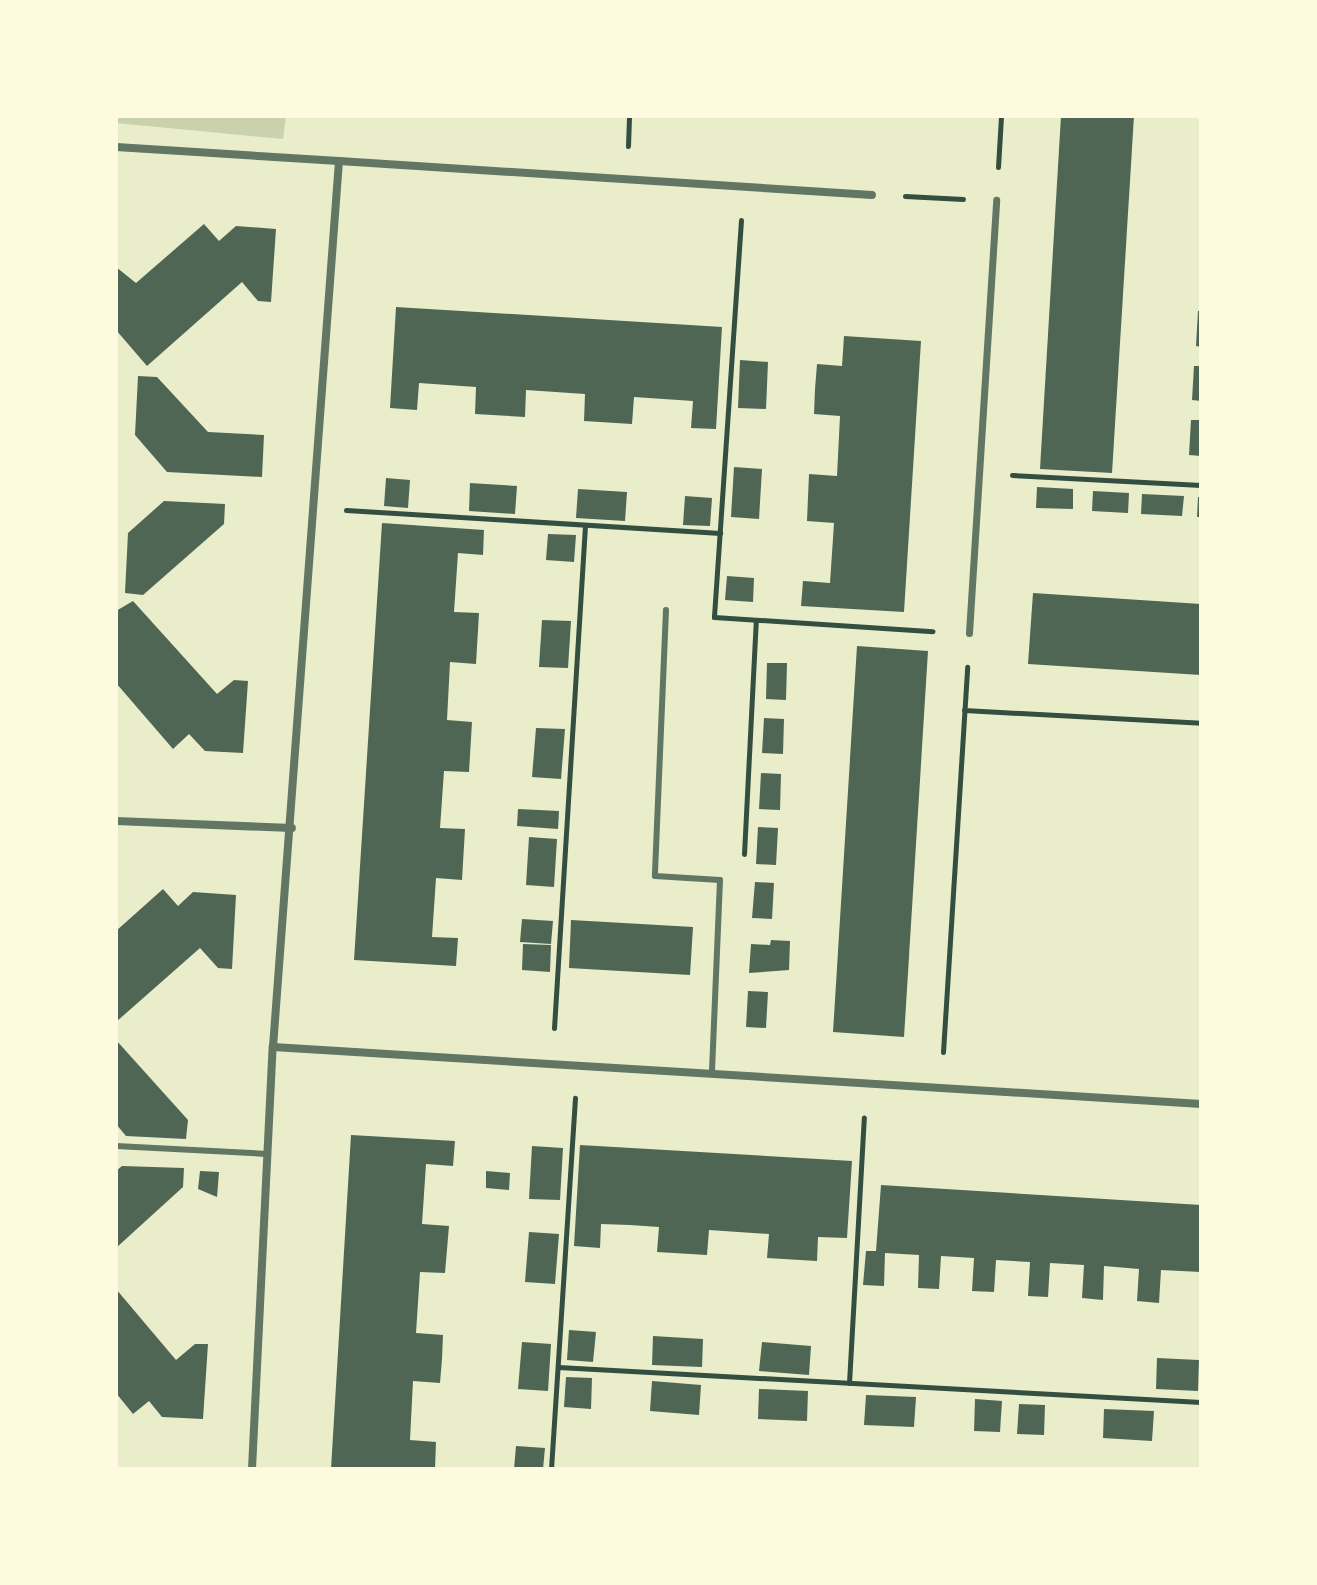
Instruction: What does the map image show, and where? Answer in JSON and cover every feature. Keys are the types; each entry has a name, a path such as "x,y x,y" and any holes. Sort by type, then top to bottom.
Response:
{"street":[{"path":"116,147 872,195"},
{"path":"252,1469 273,1047 316,507 339,161"},
{"path":"969,633 996,200"},
{"path":"116,821 292,828"},
{"path":"273,1047 1201,1104"}],"lane":[{"path":"666,610 655,876 720,880 712,1074"},
{"path":"116,1146 267,1154"}],"path":[{"path":"872,195 996,200 1001,116"},
{"path":"744,187 714,617 969,633 941,1089"},
{"path":"979,473 1201,485"},
{"path":"316,507 720,533"},
{"path":"551,1064 585,526"},
{"path":"743,871 756,620"},
{"path":"964,710 1201,723"},
{"path":"551,1469 577,1065"},
{"path":"849,1383 866,1084"},
{"path":"558,1367 1201,1402"}],"green space":[{"path":"116,116 286,116 283,139 116,123"}],"building":[{"path":"1061,116 1134,116 1112,473 1040,469"},
{"path":"204,224 219,241 236,226 276,229 271,302 258,301 242,282 147,366 116,330 116,267 136,283"},
{"path":"396,307 722,327 716,429 691,428 693,401 634,397 632,424 584,421 585,394 526,390 525,417 475,414 476,387 419,383 417,410 390,408"},
{"path":"1198,311 1201,311 1201,347 1196,346"},
{"path":"844,336 921,341 904,612 801,606 803,581 830,583 834,523 807,521 809,474 837,476 840,416 814,414 815,389 817,364 842,366"},
{"path":"740,360 768,362 766,409 738,408"},
{"path":"1194,366 1201,366 1201,401 1192,400"},
{"path":"138,376 157,377 208,432 264,435 262,477 167,472 135,435"},
{"path":"1191,420 1201,420 1201,456 1189,455"},
{"path":"734,467 762,469 759,519 731,517"},
{"path":"386,478 410,480 408,508 384,506"},
{"path":"470,483 517,486 515,514 469,511"},
{"path":"1037,487 1073,489 1073,509 1036,508"},
{"path":"578,489 627,492 625,521 576,518"},
{"path":"1093,491 1129,493 1128,513 1092,511"},
{"path":"1142,494 1184,496 1182,516 1141,514"},
{"path":"685,496 712,498 710,526 683,525"},
{"path":"1198,497 1201,497 1201,517 1197,517"},
{"path":"164,501 225,504 224,524 143,595 125,593 128,533"},
{"path":"382,523 484,530 483,555 458,553 454,612 479,613 476,664 450,662 447,720 472,722 469,772 444,771 440,828 465,829 462,880 436,878 432,937 458,938 456,966 354,960"},
{"path":"548,534 576,535 574,562 546,560"},
{"path":"727,576 754,578 753,602 725,600"},
{"path":"1033,593 1201,604 1201,675 1028,664"},
{"path":"133,601 217,694 234,680 248,681 243,753 205,751 189,734 173,749 116,683 116,611"},
{"path":"542,620 571,621 568,668 539,667"},
{"path":"857,646 928,651 904,1037 833,1032"},
{"path":"767,663 787,663 786,700 766,699"},
{"path":"764,718 784,719 783,754 762,753"},
{"path":"536,728 565,729 561,779 532,777"},
{"path":"761,773 781,774 780,810 759,809"},
{"path":"518,809 559,811 558,829 517,826"},
{"path":"758,827 778,828 776,865 756,864"},
{"path":"529,837 557,839 554,887 526,885"},
{"path":"755,882 774,883 772,919 752,918"},
{"path":"163,889 178,906 193,892 236,895 232,969 218,968 200,948 116,1022 116,931"},
{"path":"522,919 553,921 551,944 520,942"},
{"path":"571,920 693,927 690,975 569,968"},
{"path":"771,940 790,941 789,970 749,973 751,944 770,945"},
{"path":"523,944 551,945 550,972 522,970"},
{"path":"748,991 768,992 766,1028 746,1027"},
{"path":"116,1040 188,1120 186,1139 126,1136 116,1124"},
{"path":"351,1135 455,1141 453,1166 426,1164 422,1224 449,1226 445,1273 420,1272 416,1333 443,1335 440,1383 413,1381 410,1440 436,1442 435,1469 331,1469"},
{"path":"580,1145 852,1161 847,1238 818,1237 817,1261 767,1258 769,1234 709,1230 707,1255 657,1252 659,1227 630,1225 601,1224 600,1248 574,1246"},
{"path":"532,1146 563,1148 560,1200 529,1199"},
{"path":"122,1166 184,1168 183,1187 116,1248 116,1171"},
{"path":"200,1171 219,1172 217,1197 198,1189"},
{"path":"486,1171 510,1173 509,1190 486,1188"},
{"path":"881,1185 1201,1205 1201,1272 1161,1270 1159,1303 1137,1301 1139,1269 1104,1266 1103,1300 1082,1298 1084,1265 1050,1263 1048,1297 1028,1296 1030,1262 996,1260 994,1292 972,1291 974,1258 941,1256 939,1289 918,1288 919,1255 885,1253 884,1286 863,1285 866,1251 876,1251"},
{"path":"529,1232 559,1234 555,1284 525,1282"},
{"path":"116,1289 176,1360 195,1344 208,1344 203,1419 162,1417 149,1401 133,1414 116,1393"},
{"path":"569,1330 596,1332 593,1362 567,1360"},
{"path":"653,1336 703,1339 702,1367 652,1365"},
{"path":"522,1342 551,1344 548,1391 518,1389"},
{"path":"762,1342 811,1346 809,1375 759,1371"},
{"path":"1157,1358 1199,1360 1198,1391 1156,1389"},
{"path":"566,1377 592,1378 591,1409 564,1407"},
{"path":"652,1381 701,1385 699,1415 650,1411"},
{"path":"759,1389 808,1391 807,1421 758,1419"},
{"path":"866,1395 916,1397 914,1427 864,1425"},
{"path":"975,1399 1002,1401 1000,1432 974,1431"},
{"path":"1019,1404 1045,1405 1044,1435 1017,1434"},
{"path":"1104,1409 1154,1411 1152,1441 1103,1438"},
{"path":"516,1446 545,1448 543,1469 514,1469"}]}
